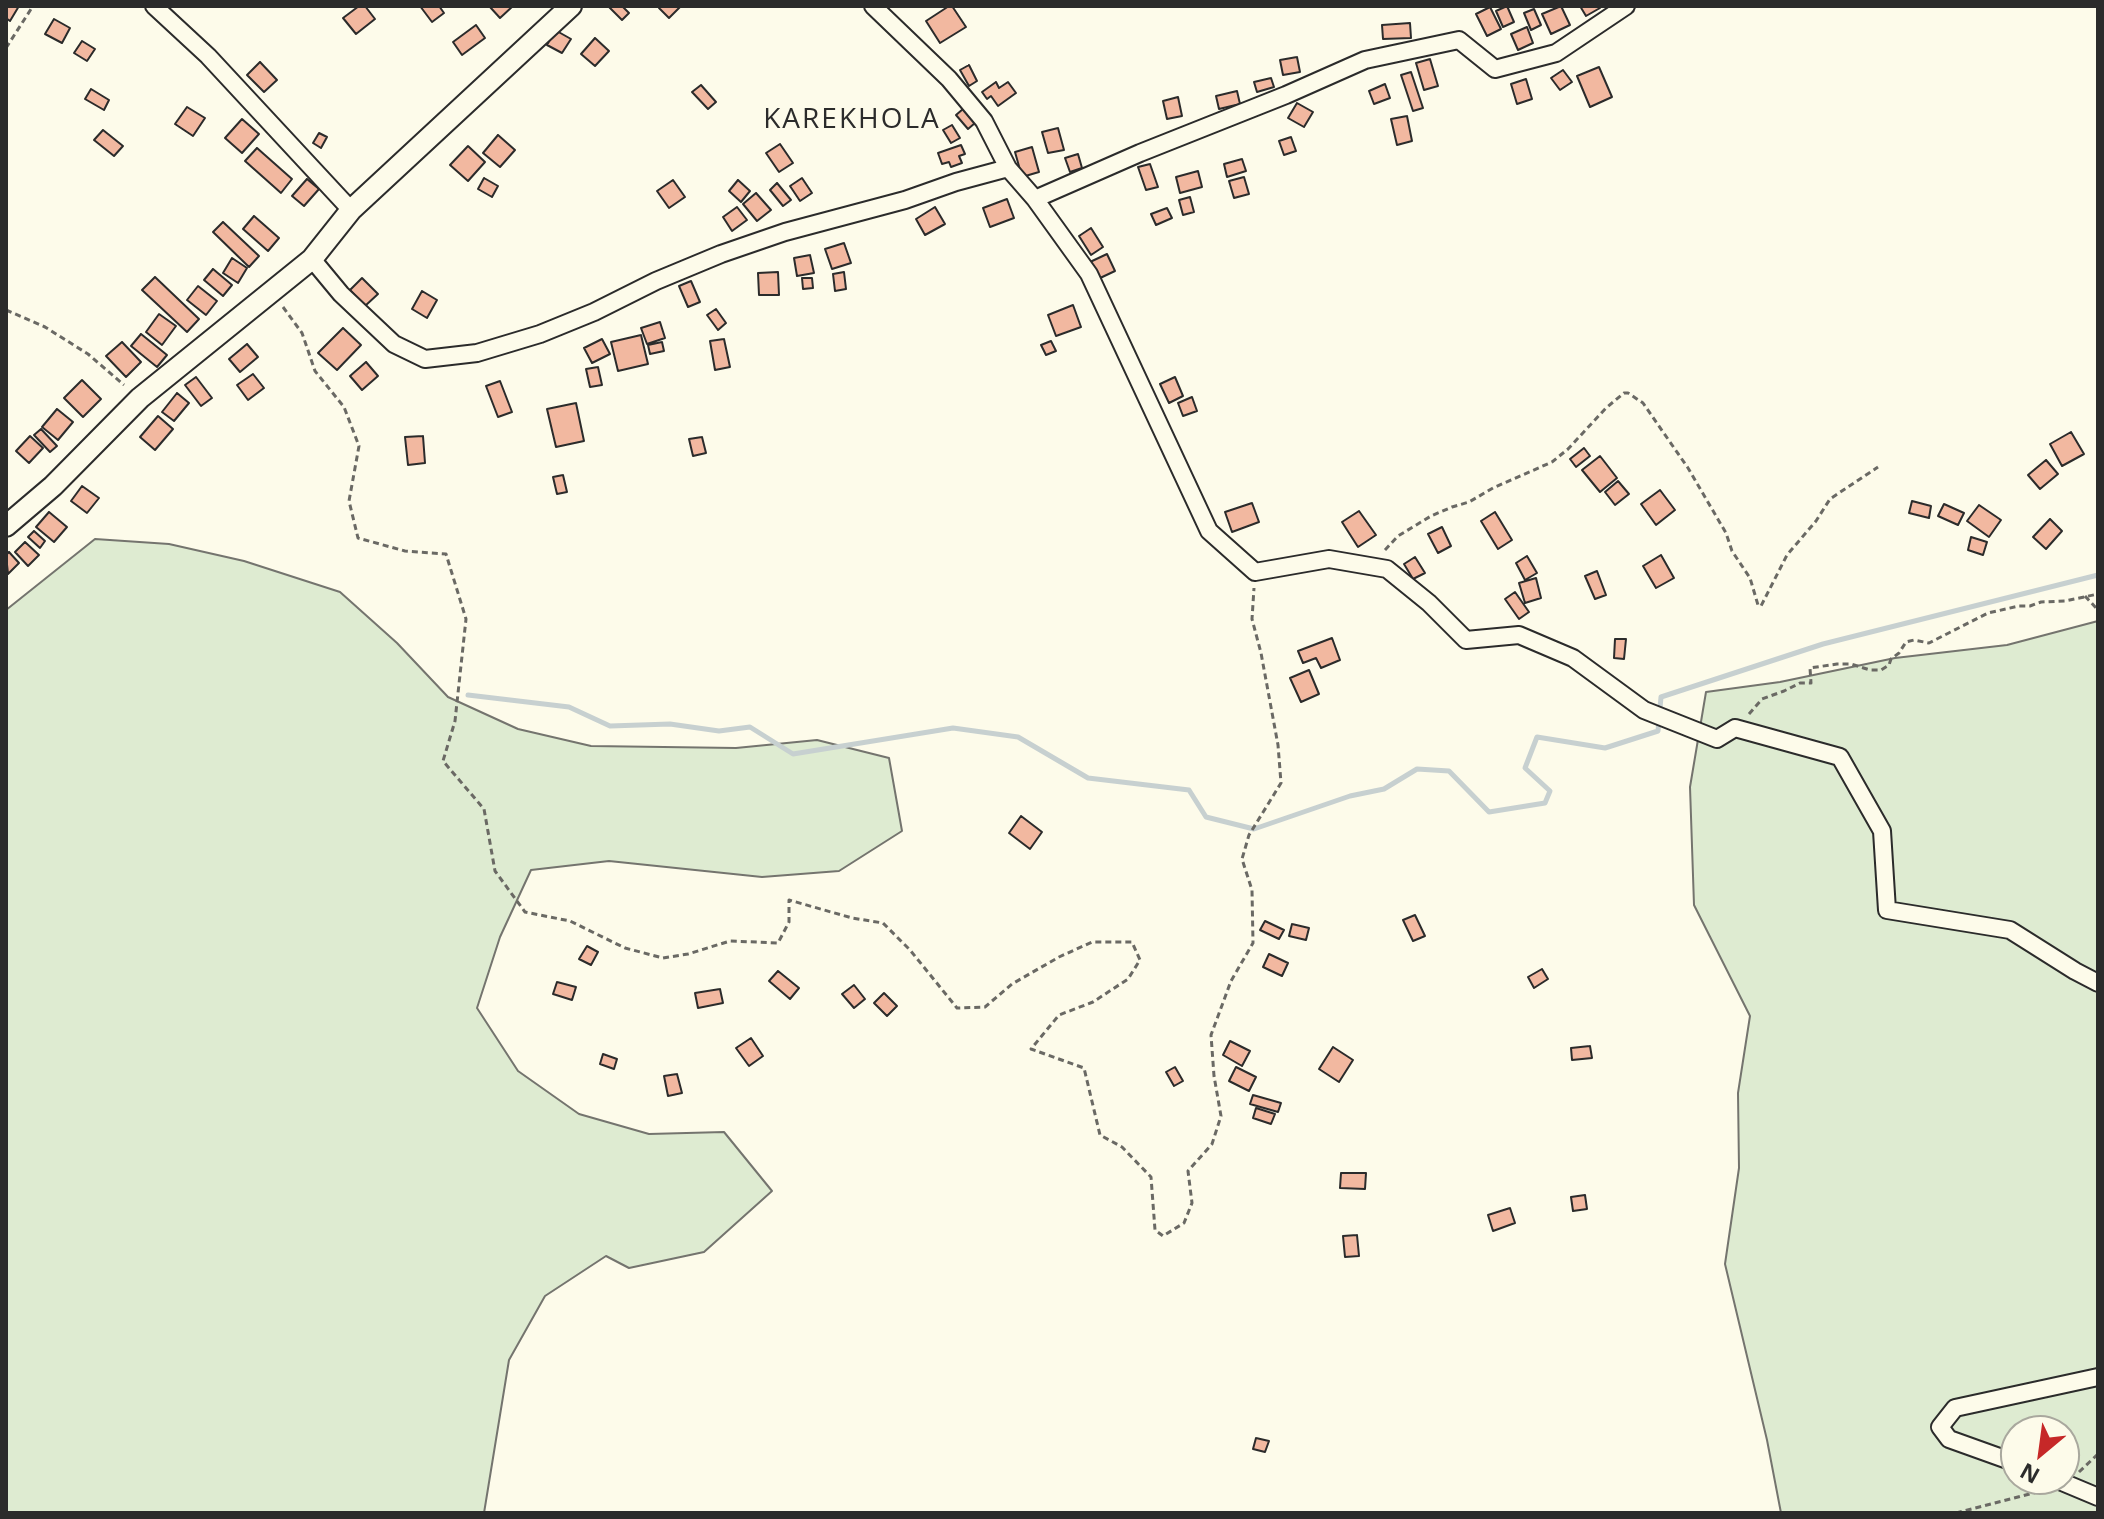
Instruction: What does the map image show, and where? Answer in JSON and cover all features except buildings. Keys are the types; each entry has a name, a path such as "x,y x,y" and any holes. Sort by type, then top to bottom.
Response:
{"street":[{"path":"154,6 208,56 351,210"},
{"path":"6,526 53,486 140,398 312,259 351,210 571,6"},
{"path":"873,6 949,79 984,121 1008,168 1035,199 1089,274 1209,531 1255,572 1329,559 1387,569 1429,603 1466,640 1519,635 1573,658 1644,710 1717,739 1735,728 1840,757 1882,831 1887,910 2010,930 2098,983"},
{"path":"1035,199 1365,60 1459,40 1495,69 1556,53 1626,6"},
{"path":"312,259 341,294 394,344 425,359 477,353 540,334 734,249 1008,168"},
{"path":"2000,1457 1949,1439 1940,1427 1955,1408 2098,1377"}],"path":[{"path":"6,48 33,6"},
{"path":"271,291 302,333 315,371 344,407 359,446 349,501 358,538 405,551 446,554 466,619 455,721 443,761 484,809 495,871 525,912 570,921 625,948 663,958 730,941 778,943 789,922 789,900 852,918 883,923 910,950 957,1008 985,1007 1012,984 1092,942 1132,942 1140,960 1128,979 1093,1002 1059,1015 1031,1049 1084,1068 1100,1135 1122,1147 1151,1177 1155,1230 1163,1236 1184,1223 1192,1203 1188,1171 1212,1144 1221,1116 1211,1035 1231,981 1253,943 1252,890 1242,859 1249,835 1281,783 1278,745 1252,619 1255,572"},
{"path":"6,310 45,327 88,354 140,398"},
{"path":"1376,567 1389,545 1408,529 1552,462 1624,393 1643,403 1688,468 1726,533 1732,551 1750,578 1758,605 1761,606 1787,555 1830,499 1878,467"},
{"path":"1735,728 1762,699 1800,683 1811,683 1810,668 1851,664 1881,670 1889,665 1906,642 1929,643 1988,613 2098,594"},
{"path":"2085,596 2098,610"},
{"path":"2080,1467 2098,1454"},
{"path":"1956,1513 2026,1495"}],"green space":[{"path":"95,539 169,544 244,561 340,592 397,643 448,697 518,729 591,746 736,748 817,740 889,758 902,831 839,871 762,877 609,861 531,870 500,937 477,1008 518,1071 579,1114 649,1134 724,1132 772,1191 704,1252 629,1268 606,1256 545,1296 509,1360 484,1513 6,1513 6,610"},
{"path":"2098,621 2098,1513 1781,1513 1725,1264 1739,1168 1738,1093 1750,1016 1694,905 1690,787 1706,692 1780,682 1895,658 2007,645"}],"waterway":[{"path":"468,695 569,707 610,726 670,724 719,731 750,727 793,754 953,728 1018,737 1088,778 1189,790 1206,817 1254,829 1350,796 1384,789 1417,769 1449,771 1489,812 1545,803 1550,791 1525,768 1537,737 1605,748 1658,731 1661,697 1823,644 2098,575"}],"district":[{"name":"KAREKHOLA","path":"852,120"}]}
